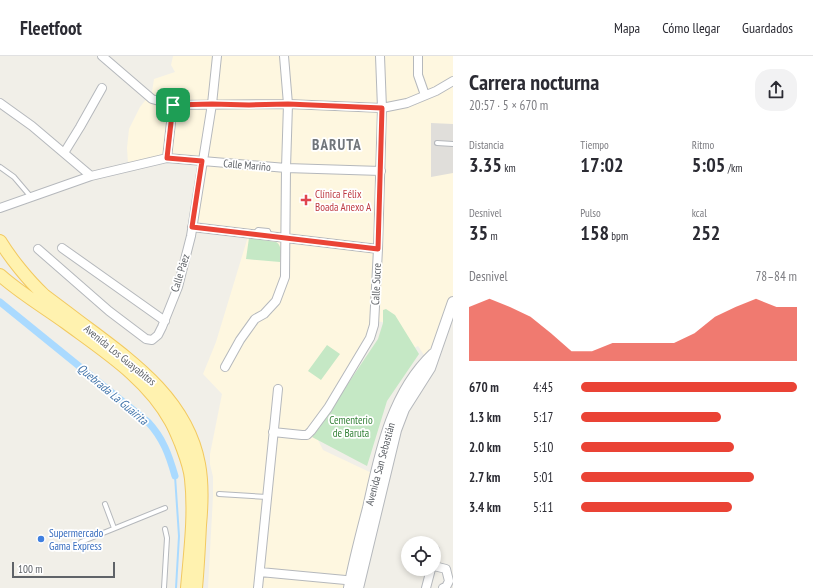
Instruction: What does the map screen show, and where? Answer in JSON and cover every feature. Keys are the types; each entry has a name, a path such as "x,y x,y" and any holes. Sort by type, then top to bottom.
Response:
{"main road":[{"name":"Avenida Los Guayabitos","path":"0,241 4,249 44,295 120,352 152,380 173,404 182,419 199,463 202,484 196,588"},
{"path":"0,270 22,293"},
{"name":"Avenida Los Guayabitos","path":"0,275 22,293 62,320 125,368 156,400 171,421 189,467 192,481 191,539 187,588"}],"street":[{"path":"102,56 152,99 173,105 288,104 382,108 407,102 453,81"},
{"name":"Calle Páez","path":"38,249 109,311 146,339 152,340 158,335 165,321 183,270 192,227 212,104 217,56"},
{"path":"225,367 240,340 255,319 264,314 276,301 285,277 288,104 284,56"},
{"name":"Calle Sucre","path":"274,432 302,435 311,431 328,408 362,353 370,338 374,325 381,171 382,108 380,56"},
{"path":"418,56 418,75 425,95"},
{"path":"64,153 102,88"},
{"path":"0,103 32,126 91,176"},
{"path":"167,158 173,105"},
{"name":"Calle Mariño","path":"0,208 91,176 167,158 286,168 381,171"},
{"path":"192,227 378,249"},
{"path":"62,248 165,321"},
{"name":"Avenida San Sebastián","path":"354,584 389,424 408,386 423,363 436,351 453,302"},
{"path":"258,588 278,389"},
{"path":"441,568 446,569 449,581 446,587 443,588"},
{"path":"260,572 354,584"},
{"path":"426,588 429,576"}],"lane":[{"path":"437,143 453,144"},
{"path":"0,167 14,177 31,197"},
{"path":"219,494 267,497"},
{"path":"105,504 114,528"},
{"path":"81,542 165,508"},
{"path":"164,588 167,538 165,529"}],"shaded area":[{"path":"173,56 453,56 453,305 443,332 426,358 418,346 410,350 389,323 375,321 373,329 313,430 323,450 378,476 350,588 208,588 213,496 213,477 210,464 210,454 222,394 203,374 216,342 250,230 198,222 207,158 165,154 128,163 127,148 129,129 140,107 152,92 154,79 175,72 171,65"},
{"path":"431,123 453,124 453,173 431,177"}],"green space":[{"path":"249,238 276,242 280,246 280,262 246,259"},
{"name":"Cementerio de Baruta","path":"386,309 395,315 419,354 387,401 367,466 312,437 378,339 383,323 383,310"},
{"path":"327,345 340,354 321,380 308,371"}],"waterway":[{"name":"Quebrada La Guairita","path":"0,302 148,422 158,434 165,447 175,476"},
{"name":"Quebrada La Guairita","path":"175,476 179,536 176,588"}],"place":[{"name":"Clínica Félix Boada Anexo A","path":"306,200"},
{"name":"Supermercado Gama Express","path":"41,539"}],"district":[{"name":"BARUTA","path":"337,144"}],"route":[{"path":"288,104 382,108 378,249 192,227 202,161 167,158 173,105 288,104"}]}
